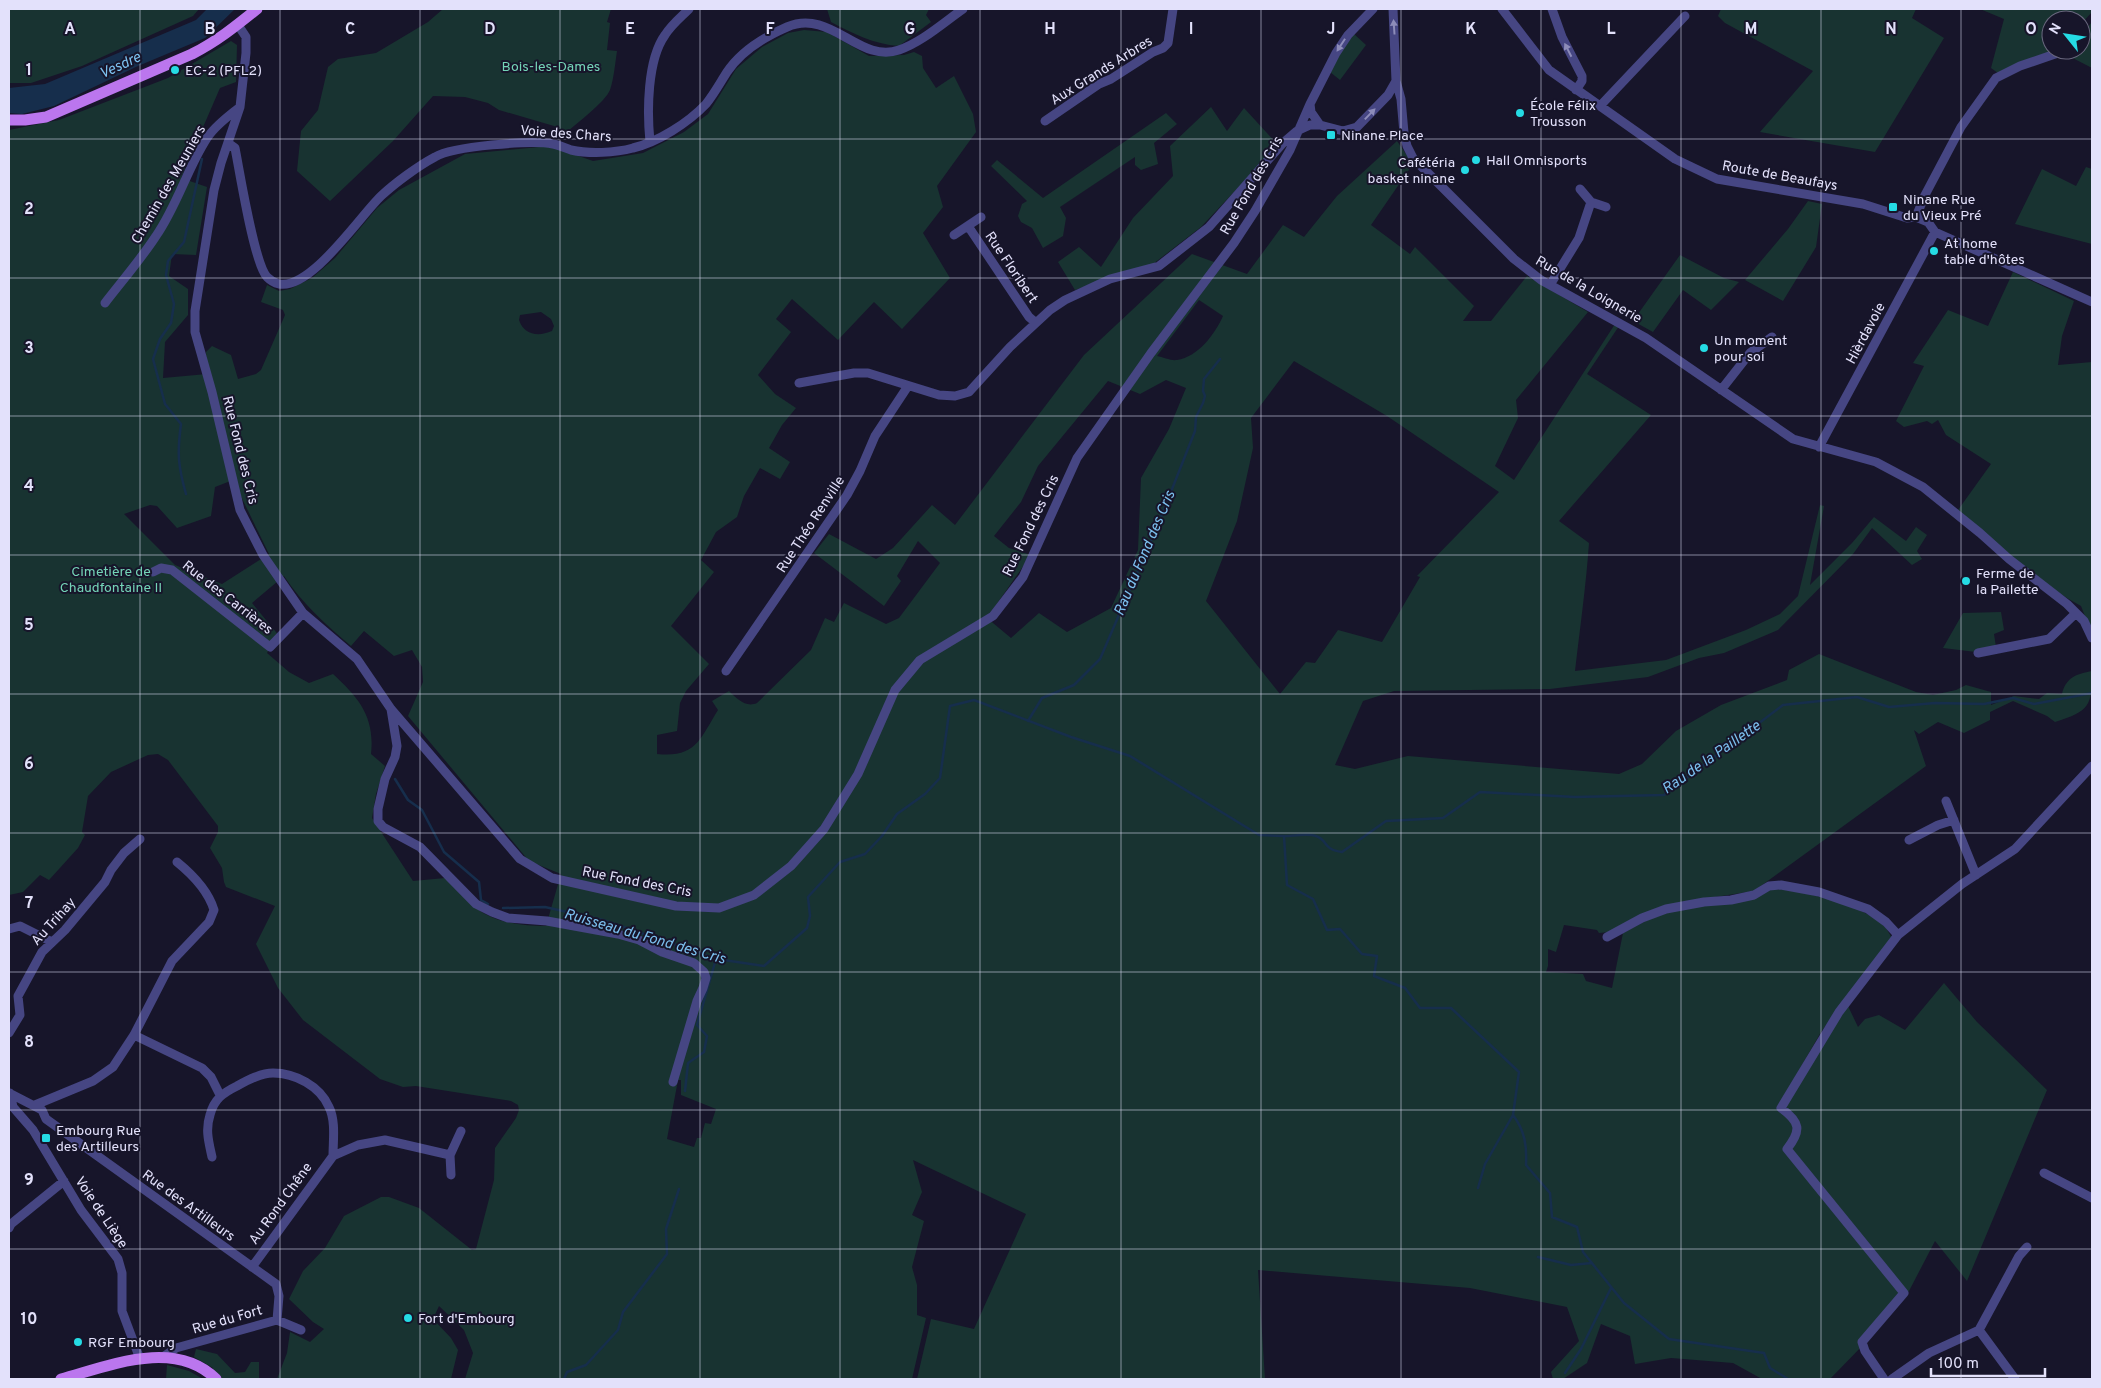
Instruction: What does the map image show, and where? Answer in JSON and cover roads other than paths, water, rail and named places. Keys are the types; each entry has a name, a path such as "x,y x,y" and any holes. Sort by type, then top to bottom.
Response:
{"main road":[{"path":"9,120 25,120 46,116 192,54 238,25 256,9"},
{"path":"61,1379 84,1376 140,1359 163,1358 191,1363 201,1367 216,1379"}],"street":[{"path":"650,142 651,74 655,53 665,34 689,9"},
{"name":"Voie des Chars","path":"228,143 235,148 257,257 269,279 278,284 287,284 301,278 332,254 356,222 382,195 436,156 452,151 520,142 553,144 573,150 597,152 633,148 650,142 679,126 704,106 728,70 758,41 790,26 804,22 815,23 831,28 861,46 885,52 898,51 963,9"},
{"name":"Aux Grands Arbres","path":"1045,121 1099,84 1111,80 1153,52 1163,48 1168,43 1173,9"},
{"name":"Rue Fond des Cris","path":"238,25 246,37 240,107 214,190 195,311 195,332 212,392 240,510 263,556 304,614 357,659 391,709 520,859 552,878 676,906 720,908 754,895 792,866 824,829 858,774 895,690 920,660 994,616 1023,577 1077,458 1153,350 1234,243 1290,150 1297,131 1336,53 1348,35 1373,9"},
{"name":"Rue de la Loignerie","path":"1393,9 1396,81 1401,99 1406,146 1413,158 1514,259 1529,272 1550,285 1646,338 1793,439 1876,462 1923,487 1961,516 2009,559 2076,613 2084,621 2092,638"},
{"name":"Route de Beaufays","path":"1502,9 1549,70 1675,159 1717,179 1863,204 1907,218 1916,217 1928,222 1935,232 2092,302"},
{"path":"1552,9 1562,37 1582,76 1582,81 1576,90"},
{"path":"1600,106 1685,16"},
{"path":"1916,217 1925,195 1961,127 1996,78 2020,66 2041,59"},
{"path":"799,383 854,372 868,373 948,397 969,392 1035,322 1065,300 1110,279 1159,266 1209,227 1283,144 1297,131 1310,125 1320,125 1343,131 1356,127 1385,98 1396,81"},
{"path":"1385,98 1392,95 1401,99"},
{"path":"1310,104 1311,112 1320,125"},
{"name":"Chemin des Meuniers","path":"105,303 156,236 177,201 192,166 208,137 224,119 240,107"},
{"path":"1580,189 1590,202 1606,207"},
{"path":"1550,285 1579,238 1590,202"},
{"name":"Rue Floribert","path":"954,235 982,217"},
{"name":"Rue Floribert","path":"968,226 1029,317 1035,322"},
{"name":"Hièrdavoie","path":"1819,447 1935,232"},
{"path":"1720,390 1750,353 1772,337"},
{"name":"Rue Théo Renville","path":"726,671 848,495 874,436 908,386"},
{"name":"Rue des Carrières","path":"153,572 162,568 172,570 270,647 304,614"},
{"path":"1978,654 2049,639 2076,613"},
{"path":"391,709 397,746 378,809 378,820 383,827 420,847 476,904 492,912 508,918 547,921 618,934 639,940 662,952 694,963 704,972 706,978 697,1001 673,1082"},
{"path":"1884,1379 1864,1351 1862,1342 1904,1293 1787,1149 1796,1137 1798,1128 1794,1120 1781,1108 1839,1012 1898,935 1976,875 2015,849 2092,766"},
{"path":"1946,801 1976,875"},
{"path":"1909,840 1938,825 1954,820"},
{"name":"Au Trihay","path":"9,1033 20,1015 18,996 42,952 73,921 105,882 111,870 124,854 140,839"},
{"path":"35,1105 93,1081 113,1067 134,1035 172,961 209,922 214,910 210,897 190,873 177,862"},
{"path":"1607,937 1642,918 1666,909 1754,895 1770,886 1781,884 1819,892 1868,909 1886,922 1898,935"},
{"path":"9,930 20,926 52,942"},
{"path":"134,1035 202,1068 211,1077 220,1095"},
{"path":"212,1157 207,1132 210,1114 220,1095 251,1079 272,1073 295,1076 315,1088 330,1107 334,1130 333,1156 358,1145 385,1140 450,1155"},
{"name":"Rue des Artilleurs","path":"9,1093 42,1110 46,1119 276,1284 279,1296 277,1320"},
{"name":"Voie de Liège","path":"9,1093 13,1107 33,1130 81,1210 119,1263 122,1273 122,1310 140,1359"},
{"path":"451,1175 450,1155 462,1131"},
{"name":"Au Rond Chêne","path":"252,1267 333,1156"},
{"path":"2044,1173 2092,1198"},
{"path":"9,1228 11,1224 64,1181"},
{"path":"1892,1379 1929,1353 1979,1330 2019,1256 2027,1247"},
{"name":"Rue du Fort","path":"163,1358 176,1348 277,1320 301,1330"},
{"path":"1979,1330 2015,1379"}],"water":[{"name":"Vesdre","path":"207,9 235,9 205,38 138,66 54,106 22,114 9,113 9,88 45,84 196,20"}],"waterway":[{"name":"Rau du Fond des Cris","path":"186,494 179,459 181,424 165,404 153,359 160,339 171,323 174,304 166,275 168,261 184,242 202,159"},
{"name":"Rau du Fond des Cris","path":"1028,721 1042,698 1074,685 1100,659 1159,522 1195,431 1196,417 1205,396 1203,391 1204,379 1220,359"},
{"name":"Rau de la Paillette","path":"1284,836 1313,835 1320,838 1332,849 1342,852 1386,821 1443,818 1480,792 1575,797 1664,795 1783,705 1857,697 1889,707 1935,703 1984,704 2013,698 2034,704 2092,693"},
{"name":"Ruisseau du Fond des Cris","path":"503,908 545,907 603,920 717,959 764,966 807,928 810,916 808,897 840,862 865,854 882,836 897,814 925,794 940,778 950,706 974,700 1071,737 1130,756 1259,835 1284,836 1287,885 1313,899 1327,930 1340,929 1362,954 1377,956 1374,976 1405,988 1420,1008 1451,1008 1519,1072 1513,1115 1524,1139 1526,1165 1550,1193 1552,1217 1577,1227 1583,1252 1624,1303 1669,1339 1764,1353 1770,1368 1788,1379"},
{"name":"Rau du Fond des Cris","path":"395,779 408,800 422,810 444,852 479,882 481,900 488,904"},
{"path":"685,1091 688,1063 704,1052 707,1036 697,1025 716,959"},
{"path":"1478,1188 1485,1164 1513,1115"},
{"path":"564,1379 567,1372 586,1365 618,1330 623,1312 667,1254 666,1229 679,1189"},
{"path":"1538,1257 1571,1265 1592,1263"},
{"path":"1565,1373 1581,1349 1611,1288"}],"place":[{"name":"EC-2 (PFL2)","path":"175,70"},
{"name":"École Félix Trousson","path":"1520,113"},
{"name":"Ninane Place","path":"1331,135"},
{"name":"Hall Omnisports","path":"1476,160"},
{"name":"Cafétéria basket ninane","path":"1465,170"},
{"name":"Ninane Rue du Vieux Pré","path":"1893,207"},
{"name":"At home table d'hôtes","path":"1934,251"},
{"name":"Un moment pour soi","path":"1704,348"},
{"name":"Ferme de la Pailette","path":"1966,581"},
{"name":"Embourg Rue des Artilleurs","path":"46,1138"},
{"name":"Fort d'Embourg","path":"408,1318"},
{"name":"RGF Embourg","path":"78,1342"}],"park label":[{"name":"Bois-les-Dames","path":"551,66"},
{"name":"Cimetière de Chaudfontaine II","path":"111,580"}]}
